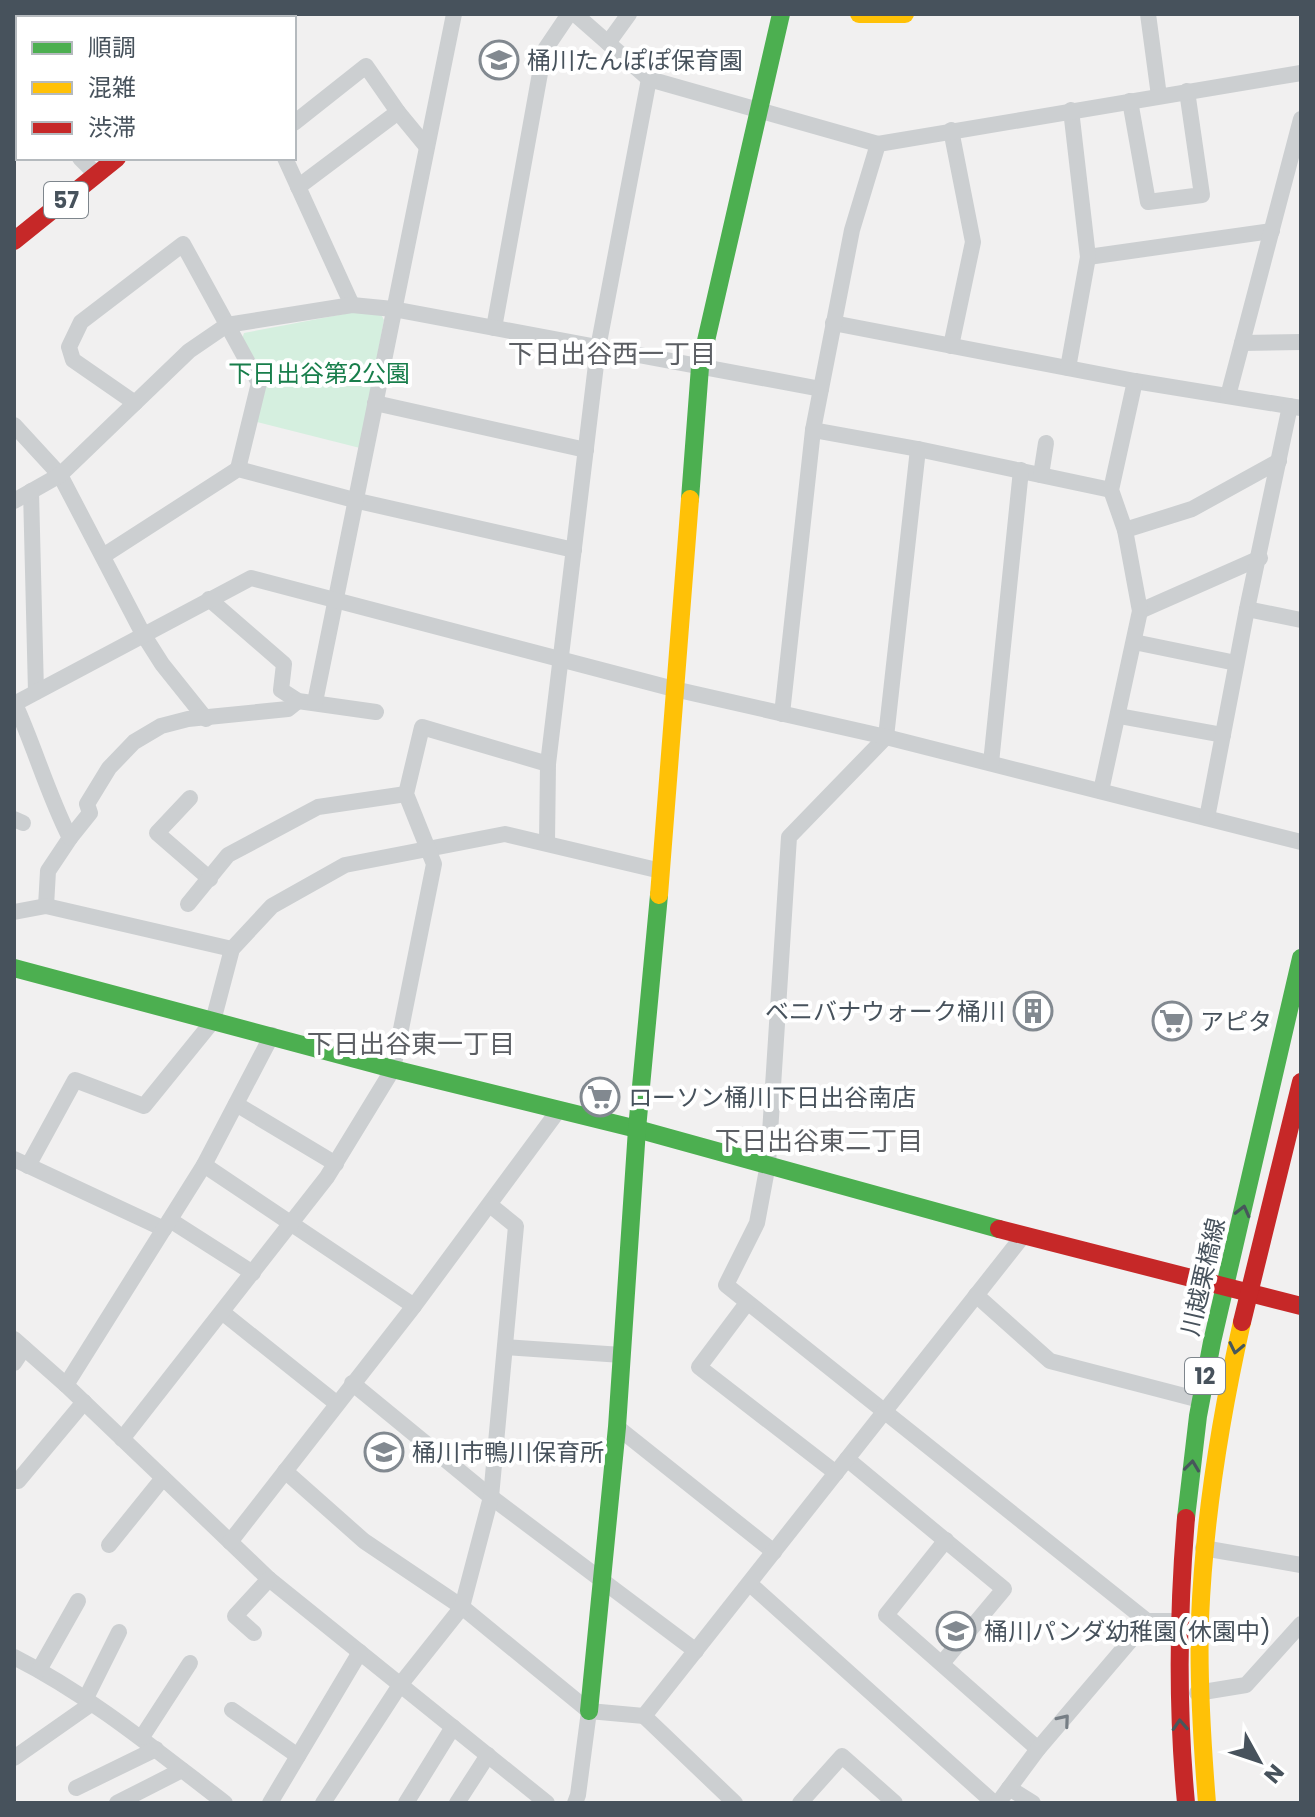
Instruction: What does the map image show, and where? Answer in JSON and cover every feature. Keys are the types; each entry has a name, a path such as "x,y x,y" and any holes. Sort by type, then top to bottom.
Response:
{"street":[{"path":"315,702 454,14"},
{"path":"494,328 544,51 572,14 649,79 878,144 1301,73"},
{"path":"608,43 629,14"},
{"path":"575,1803 589,1711 617,1427 637,1129 661,871 700,367 781,14"},
{"path":"859,14 905,14"},
{"path":"1148,14 1159,96"},
{"path":"296,121 366,66 426,146"},
{"path":"547,842 548,764 598,348 649,79"},
{"path":"1130,101 1148,202 1202,195 1187,91"},
{"path":"1068,368 1088,257 1071,110"},
{"path":"298,187 398,112"},
{"path":"1228,396 1301,119"},
{"path":"951,130 973,242 951,346"},
{"path":"782,714 813,430 852,230 878,144"},
{"path":"82,160 97,175"},
{"name":"57","path":"14,241 115,160"},
{"path":"286,160 352,305"},
{"path":"1088,257 1272,231"},
{"path":"103,556 238,469 259,383 183,244 81,322 69,347 73,360 135,403"},
{"path":"14,501 60,475 189,351 227,325 352,305 393,309 821,389"},
{"path":"833,323 1135,381 1296,407 1279,461 1207,818"},
{"path":"1242,343 1301,342"},
{"path":"1101,791 1140,611 1125,530 1111,490 1135,381"},
{"path":"375,403 586,450"},
{"path":"14,425 60,475 143,634 162,664 206,719"},
{"path":"813,430 1111,490"},
{"path":"1041,475 1046,443"},
{"path":"918,449 886,737 789,837 768,1164 757,1223 726,1285 1147,1621 1178,1621"},
{"path":"1125,530 1192,509 1279,461"},
{"path":"238,469 358,501 574,550"},
{"path":"991,763 1021,470"},
{"path":"31,491 36,692"},
{"path":"1140,611 1260,558"},
{"path":"70,838 14,704 251,578 674,689 886,737 1301,842"},
{"path":"209,599 284,664 281,690 298,701 376,712"},
{"path":"1247,609 1301,620"},
{"path":"1134,642 1236,663"},
{"path":"46,906 48,871 90,813 87,804 109,768 134,742 161,726 188,719 288,709 298,701"},
{"path":"1119,716 1223,735"},
{"path":"122,1439 336,1164 393,1069 434,864 406,794 422,727 548,764"},
{"path":"188,904 228,855 318,807 406,794"},
{"path":"190,798 157,833 210,879"},
{"path":"253,1273 167,1225 21,1162 75,1080 144,1106 213,1021 232,949 272,906 345,865 505,834 661,871"},
{"path":"14,912 46,906 232,949"},
{"name":"川越栗橋線","path":"1186,1803 1179,1718 1178,1621 1182,1546 1200,1400 1301,958"},
{"path":"14,968 393,1069 637,1129 1023,1236 1301,1306"},
{"path":"66,1385 204,1165 272,1035"},
{"name":"川越栗橋線","path":"1207,1803 1197,1693 1203,1548 1223,1408 1247,1293 1301,1082"},
{"path":"236,1104 336,1164"},
{"path":"230,1542 414,1306 558,1111"},
{"path":"204,1165 414,1306"},
{"path":"323,1803 400,1685 462,1607 491,1497 516,1226 490,1205"},
{"path":"644,1716 1023,1236"},
{"path":"976,1295 1050,1361 1200,1400"},
{"path":"747,1303 699,1367 946,1540 1004,1589 943,1662"},
{"path":"222,1312 336,1403"},
{"path":"14,1363 19,1344 269,1579 541,1801"},
{"path":"505,1347 622,1355"},
{"path":"352,1383 491,1497 696,1651"},
{"path":"18,1481 84,1402"},
{"path":"617,1427 774,1552"},
{"path":"285,1471 364,1541 462,1607 589,1711 644,1716 735,1803"},
{"path":"109,1545 163,1478"},
{"path":"946,1540 886,1615 943,1662 1038,1749"},
{"path":"1203,1548 1301,1565"},
{"path":"254,1633 235,1616 269,1579"},
{"path":"750,1584 996,1803 1147,1621"},
{"path":"39,1670 78,1601"},
{"path":"1197,1693 1246,1685 1301,1624"},
{"path":"14,1758 88,1702 119,1632"},
{"path":"270,1803 360,1652"},
{"path":"14,1657 142,1737 225,1803"},
{"path":"142,1737 190,1663"},
{"path":"232,1710 298,1756"},
{"path":"406,1803 453,1727"},
{"path":"76,1788 156,1749"},
{"path":"457,1803 488,1755"},
{"path":"800,1803 842,1756 895,1803"},
{"path":"117,1803 182,1770"},
{"path":"1009,1788 1033,1803"}],"green space":[{"name":"下日出谷第2公園","path":"360,311 381,314 384,320 360,448 257,422 267,380 242,339 244,333"}],"traffic: fast":[{"path":"690,499 700,367 781,14"},
{"path":"589,1711 617,1427 637,1129 659,895"},
{"path":"1186,1518 1198,1416 1212,1342 1301,958"},
{"path":"14,968 393,1069 637,1129 999,1229"}],"traffic: slow":[{"path":"859,14 905,14"},
{"path":"659,895 690,499"},
{"path":"1207,1803 1200,1688 1202,1582 1214,1470 1242,1322"}],"traffic: jam":[{"path":"14,241 115,160"},
{"path":"1242,1322 1301,1082"},
{"path":"999,1229 1301,1306"},
{"path":"1186,1518 1180,1660 1186,1803"}],"place":[{"name":"桶川たんぽぽ保育園","path":"499,60"},
{"name":"ベニバナウォーク桶川","path":"1033,1011"},
{"name":"アピタ","path":"1172,1021"},
{"name":"ローソン桶川下日出谷南店","path":"600,1097"},
{"name":"桶川市鴨川保育所","path":"384,1452"},
{"name":"桶川パンダ幼稚園(休園中)","path":"956,1631"}],"district":[{"name":"下日出谷西一丁目","path":"612,354"},
{"name":"下日出谷東一丁目","path":"411,1044"},
{"name":"下日出谷東二丁目","path":"819,1141"}]}
